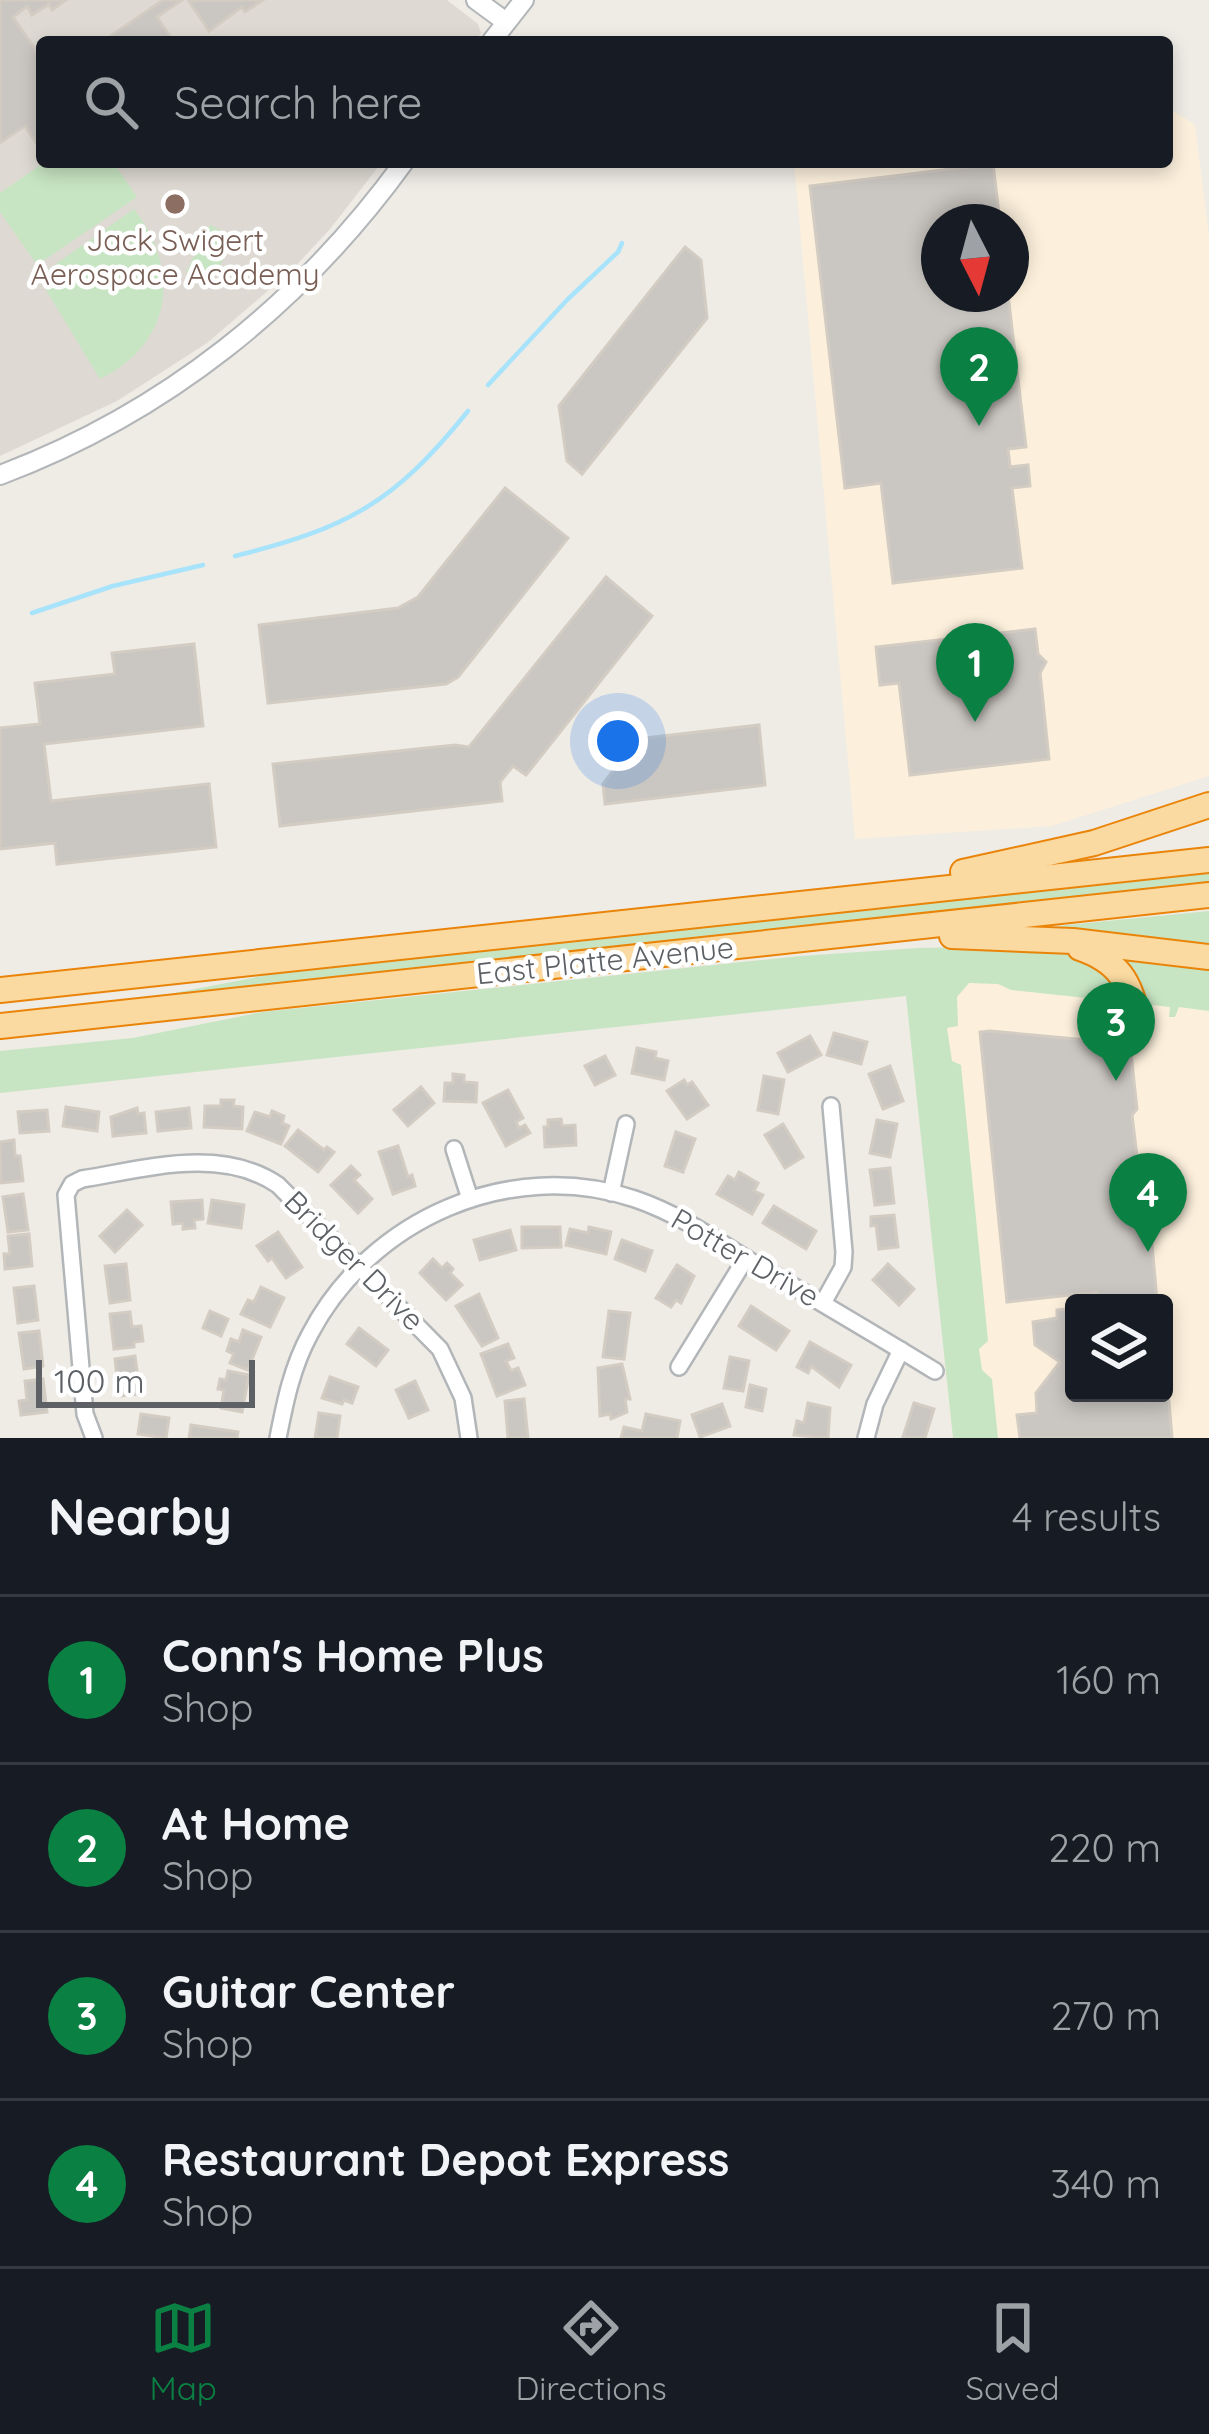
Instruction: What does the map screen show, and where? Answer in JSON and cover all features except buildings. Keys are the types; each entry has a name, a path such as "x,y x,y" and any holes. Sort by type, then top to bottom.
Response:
{"highway":[{"path":"881,894 1094,843 1209,805"},
{"name":"East Platte Avenue","path":"0,990 1209,860"},
{"name":"East Platte Avenue","path":"0,1027 1209,895"},
{"path":"860,934 1054,940 1209,957"},
{"path":"1054,940 1086,949 1115,965 1134,996 1138,1022"}],"street":[{"path":"476,0 506,22"},
{"path":"496,36 524,0"},
{"path":"0,475 43,459 182,383 235,342 327,257 399,168"},
{"path":"824,1303 843,1267 844,1252 831,1106"},
{"path":"611,1192 626,1124"},
{"path":"454,1149 470,1199"},
{"name":"Bridger Drive","path":"94,1438 86,1414 65,1207 72,1184 104,1175 196,1164 248,1168 290,1195 360,1265 450,1364 463,1398 469,1438"},
{"name":"Potter Drive","path":"278,1438 299,1355 332,1298 360,1265 413,1224 470,1199 534,1186 611,1192 670,1212 935,1371"},
{"path":"679,1367 746,1258"},
{"path":"866,1438 874,1405 901,1350"}],"shaded area":[{"name":"Jack Swigert Aerospace Academy","path":"0,0 447,0 478,24 479,36 36,36 36,168 377,168 292,270 207,343 117,401 0,456"},
{"path":"1173,111 1195,125 1209,236 1209,776 1052,826 855,839 795,168 1173,168"},
{"path":"918,948 1209,968 1209,1438 953,1438 907,996"}],"green space":[{"path":"36,168 117,168 137,197 37,265 0,212 0,193"},
{"path":"134,209 159,256 162,303 143,346 100,379 43,285 46,271"},
{"path":"210,225 234,237 211,284 186,272"},
{"path":"1209,864 1209,885 123,1003 350,959"},
{"path":"1209,911 1209,948 1056,926"},
{"path":"1028,946 1209,968 1209,1011 1179,1007 1175,1017 1169,1017 1170,1007 1011,990 998,984 969,983 957,997 958,1026 947,1028 952,1061 961,1065 988,1341 979,1349 982,1370 992,1379 998,1438 953,1438 906,996 0,1093 0,1051 133,1038 262,1012 801,956"}],"waterway":[{"path":"488,385 622,243"},
{"path":"235,556 309,534 366,508 416,469 468,411"},
{"path":"32,613 113,586 203,565"}],"place":[{"name":"Jack Swigert Aerospace Academy","path":"175,204"},
{"name":"At Home","path":"979,426"},
{"name":"Conn's Home Plus","path":"975,722"},
{"name":"Guitar Center","path":"1116,1081"},
{"name":"Restaurant Depot Express","path":"1148,1252"}]}
